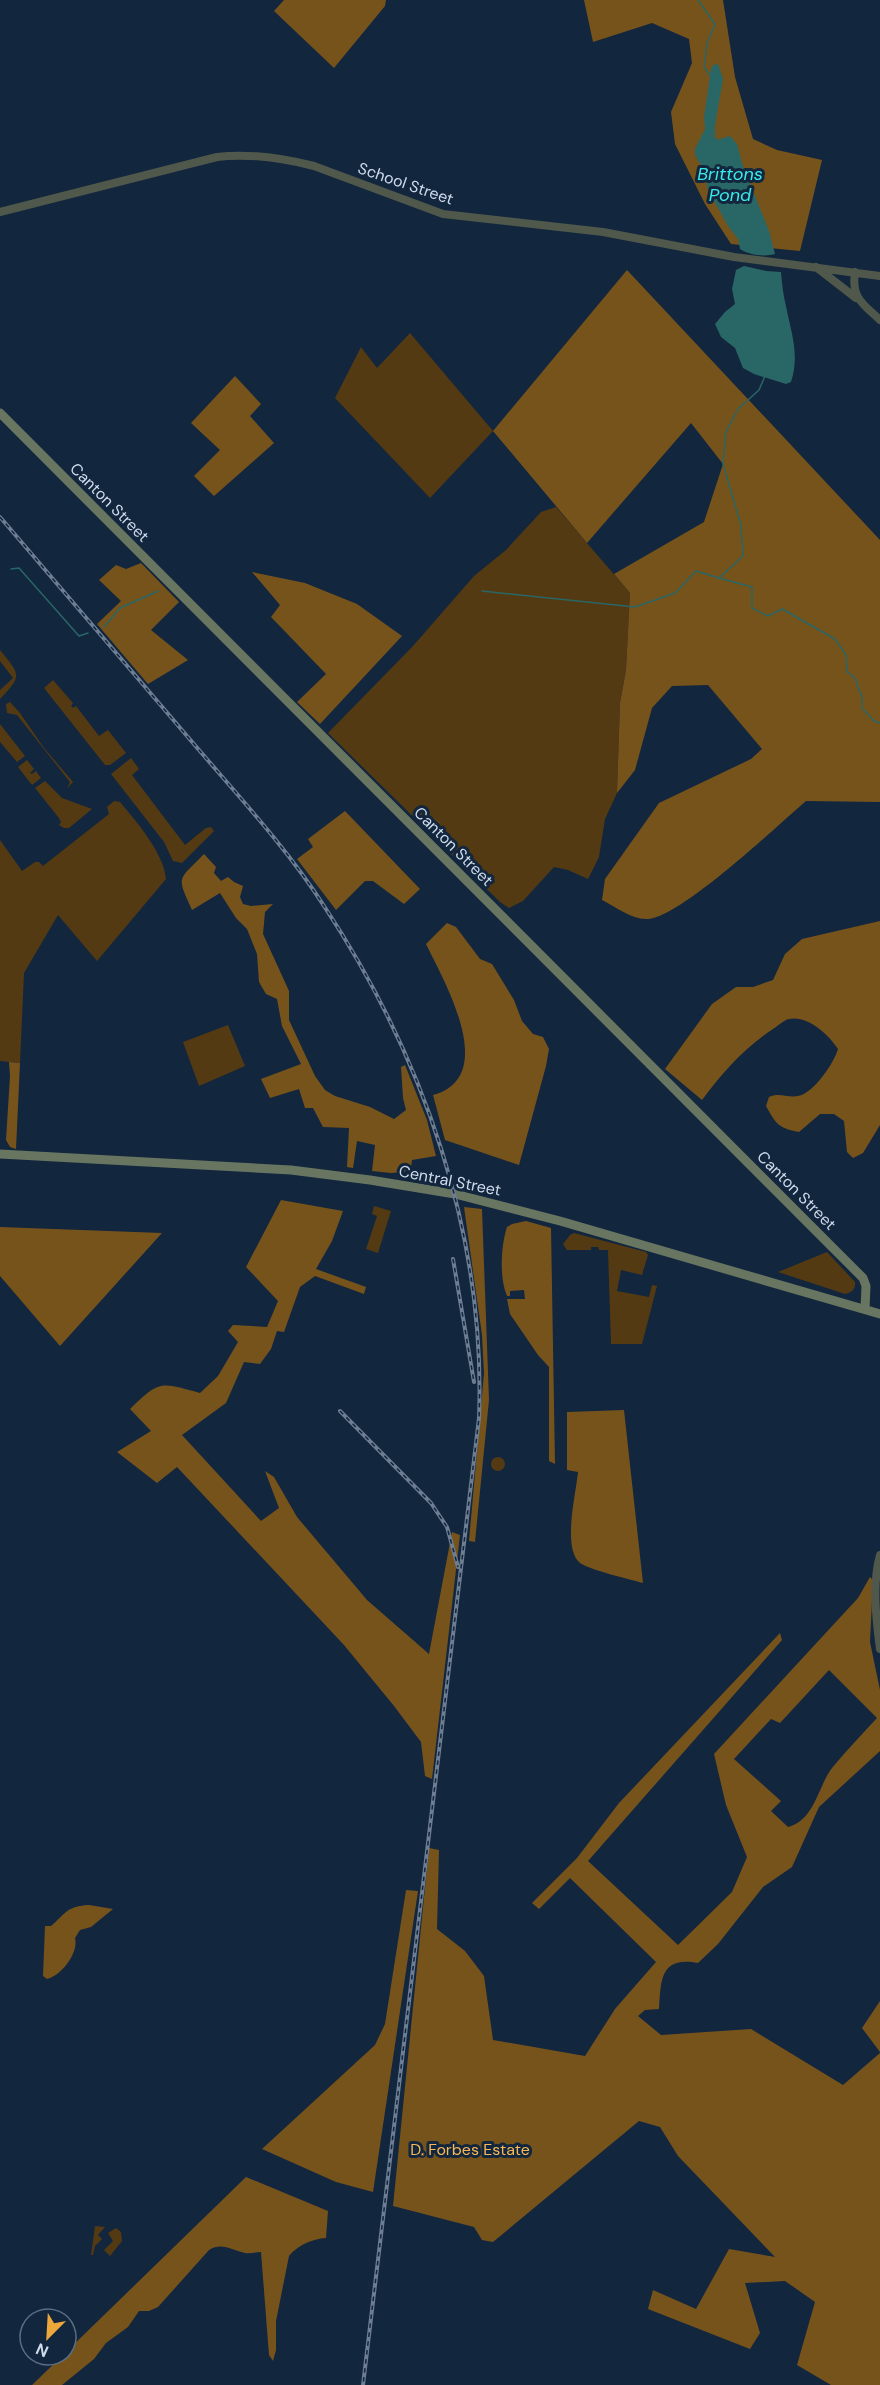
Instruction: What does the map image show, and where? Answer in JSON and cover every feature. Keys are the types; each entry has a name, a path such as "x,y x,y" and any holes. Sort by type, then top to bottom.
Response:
{"main road":[{"name":"Canton Street","path":"0,413 842,1256 865,1280 865,1309"},
{"name":"Central Street","path":"0,1154 291,1170 370,1179 455,1194 560,1221 880,1314"}],"street":[{"name":"School Street","path":"0,212 217,157 245,155 314,166 443,214 603,231 734,257 880,276"},
{"path":"816,267 860,301 880,320"},
{"path":"855,272 854,288 860,301"},
{"path":"880,1554 877,1626 880,1649"}],"shaded area":[{"path":"410,333 493,431 430,498 335,398 361,347 377,368"},
{"path":"556,507 630,593 626,670 620,703 617,793 605,819 599,857 588,879 568,870 554,867 523,901 509,908 500,902 328,733 413,646 474,576 506,550 541,512"},
{"path":"0,650 12,665 16,675 13,685 0,699 0,690 13,678 0,661"},
{"path":"53,680 73,703 71,706 73,708 76,706 99,736 108,730 126,753 110,765 105,765 44,688"},
{"path":"10,702 73,782 67,788 70,782 17,715 7,713 6,704"},
{"path":"0,724 25,756 17,762 0,742"},
{"path":"131,758 139,769 132,775 185,845 206,828 211,827 214,831 182,863 173,861 164,842 111,774"},
{"path":"27,760 34,769 30,773 36,771 41,778 32,785 18,767"},
{"path":"45,781 62,798 92,809 69,828 64,828 59,825 61,822 59,818 35,788"},
{"path":"114,801 120,802 134,818 155,848 166,879 97,961 58,915 24,973 20,1063 0,1061 0,840 22,871 35,862 43,866 109,814 107,807"},
{"path":"228,1025 245,1066 199,1086 183,1042"},
{"path":"374,1206 391,1211 378,1253 366,1249 377,1216 372,1214"},
{"path":"574,1233 646,1252 648,1255 642,1275 621,1270 617,1291 649,1297 652,1285 657,1286 642,1344 611,1344 608,1250 591,1247 591,1250 567,1250 563,1244"},
{"path":"827,1252 855,1282 854,1289 849,1293 845,1294 778,1272"},
{"path":"495,1457 501,1457 505,1464 501,1471 495,1471 491,1467 491,1461"},
{"path":"95,2226 105,2227 98,2235 102,2239 95,2246 93,2255 91,2255"},
{"path":"116,2228 121,2232 122,2241 110,2256 104,2250 113,2241 108,2233"}],"green space":[{"path":"284,0 386,0 385,6 334,68 274,11"},
{"path":"584,0 723,0 735,77 753,139 777,150 822,160 800,251 731,244 705,204 675,144 671,112 692,63 689,39 652,23 593,42"},
{"path":"627,270 880,540 880,802 806,801 705,887 683,903 648,919 630,915 602,900 605,879 659,803 751,759 762,749 708,685 672,686 652,708 635,770 617,793 620,703 626,670 630,593 614,574 704,522 723,464 691,423 587,543 493,431"},
{"path":"235,376 261,404 250,416 274,443 214,496 194,476 220,450 191,423"},
{"path":"141,563 179,602 151,630 188,660 148,684 97,624 121,601 99,580 116,565 126,569"},
{"path":"252,572 305,583 357,604 402,636 320,724 297,702 326,674 271,617 280,605"},
{"path":"345,811 420,889 404,904 373,881 365,881 336,910 297,859 313,847 308,839"},
{"path":"204,854 216,867 214,873 221,881 228,877 243,886 240,897 243,904 251,906 273,904 265,912 263,934 289,991 289,1020 315,1076 325,1090 394,1119 406,1110 401,1067 405,1065 427,1120 436,1156 412,1160 411,1168 404,1172 372,1171 375,1145 357,1141 353,1168 347,1167 349,1128 323,1127 313,1108 305,1108 299,1089 270,1098 261,1079 301,1064 282,1026 277,999 266,994 259,982 257,954 247,929 236,918 220,893 192,910 183,890 182,879"},
{"path":"880,921 880,1125 863,1153 853,1158 847,1152 844,1121 834,1114 820,1114 799,1132 786,1129 778,1124 766,1106 769,1097 798,1096 810,1090 828,1069 836,1055 838,1049 829,1038 817,1027 803,1020 787,1020 762,1036 734,1061 702,1100 665,1069 712,1004 736,987 753,987 773,980 785,954 802,939"},
{"path":"447,923 456,927 480,959 492,964 514,1000 522,1021 533,1034 543,1037 549,1049 519,1165 445,1140 433,1095 453,1085 463,1069 465,1049 454,1003 426,944"},
{"path":"9,1062 20,1063 16,1149 10,1147 6,1140"},
{"path":"281,1200 343,1211 332,1241 316,1269 366,1287 364,1294 315,1276 300,1287 284,1332 277,1331 271,1349 260,1364 244,1362 226,1403 182,1435 261,1521 279,1508 265,1471 274,1477 297,1517 367,1600 429,1654 452,1532 460,1535 432,1779 425,1776 421,1742 394,1706 344,1645 177,1467 157,1483 117,1452 151,1431 130,1409 148,1393 155,1388 168,1386 200,1393 218,1376 238,1342 228,1331 233,1325 267,1327 278,1301 246,1267"},
{"path":"464,1207 482,1209 489,1400 475,1542 469,1541 484,1373 482,1335"},
{"path":"526,1221 551,1228 555,1464 549,1461 549,1367 510,1314 507,1299 525,1299 524,1290 510,1291 510,1296 507,1296 504,1289 502,1252 507,1227"},
{"path":"0,1227 162,1233 60,1346 0,1276"},
{"path":"624,1410 643,1583 585,1566 575,1556 572,1546 572,1520 578,1472 567,1470 567,1412"},
{"name":"D. Forbes Estate","path":"870,1577 873,1580 870,1642 880,1690 880,1751 819,1807 792,1867 763,1887 718,1944 698,1963 676,1963 669,1967 662,1980 659,2009 645,2010 638,2016 661,2035 751,2029 843,2085 880,2053 880,2385 831,2385 797,2365 815,2302 785,2281 745,2283 760,2333 750,2349 648,2309 653,2290 696,2309 729,2249 775,2257 678,2156 660,2127 639,2121 493,2242 482,2240 474,2227 393,2206 429,1848 439,1850 437,1929 465,1951 484,1976 493,2040 585,2056 615,2009 656,1962 570,1878 539,1909 532,1903 577,1858 619,1803 780,1633 782,1640 588,1861 678,1945 732,1892 747,1857 726,1805 714,1754 858,1598","holes":["829,1670 877,1718 832,1768 810,1810 797,1823 788,1827 771,1811 781,1801 734,1759 771,1719 780,1723"]},
{"path":"406,1890 418,1891 373,2192 336,2182 262,2149 375,2045 385,2024"},
{"path":"89,1905 113,1909 91,1927 80,1930 75,1938 76,1944 68,1963 58,1973 47,1979 43,1976 45,1926 51,1926 71,1909"},
{"path":"880,2001 880,2052 862,2028"},
{"path":"246,2177 328,2211 326,2238 306,2243 289,2256 276,2321 276,2350 273,2361 269,2355 261,2252 247,2253 227,2247 209,2250 158,2307 149,2311 139,2311 128,2327 106,2343 94,2359 62,2385 32,2385 51,2367 78,2367 78,2340"}],"water":[{"name":"Brittons Pond","path":"718,64 723,79 713,136 716,140 730,136 737,144 742,163 769,231 775,254 757,255 740,249 738,239 708,190 702,167 695,155 695,149 705,129 704,117 711,69 713,65"},
{"path":"744,266 781,272 795,353 794,372 791,382 786,384 743,368 735,348 721,337 715,324 735,304 732,289 736,270"}],"waterway":[{"path":"698,0 715,24 707,43 704,67 711,77"},
{"path":"715,116 716,141"},
{"path":"765,376 759,390 738,409 726,432 723,464 741,525 743,556 719,578 752,587 752,608 768,616 782,609 835,639 846,655 847,672 855,678 862,698 862,708 874,721 880,723"},
{"path":"11,569 19,568 79,636 88,633"},
{"path":"482,591 635,607 675,593 696,571 719,578"},
{"path":"104,627 120,608 158,591"}],"railway":[{"path":"0,517 264,826 310,885 360,964 419,1086 442,1150 459,1216 472,1282 478,1350 479,1418 363,2385"},
{"path":"453,1259 474,1382"},
{"path":"340,1411 431,1503 447,1527 458,1567"}]}
